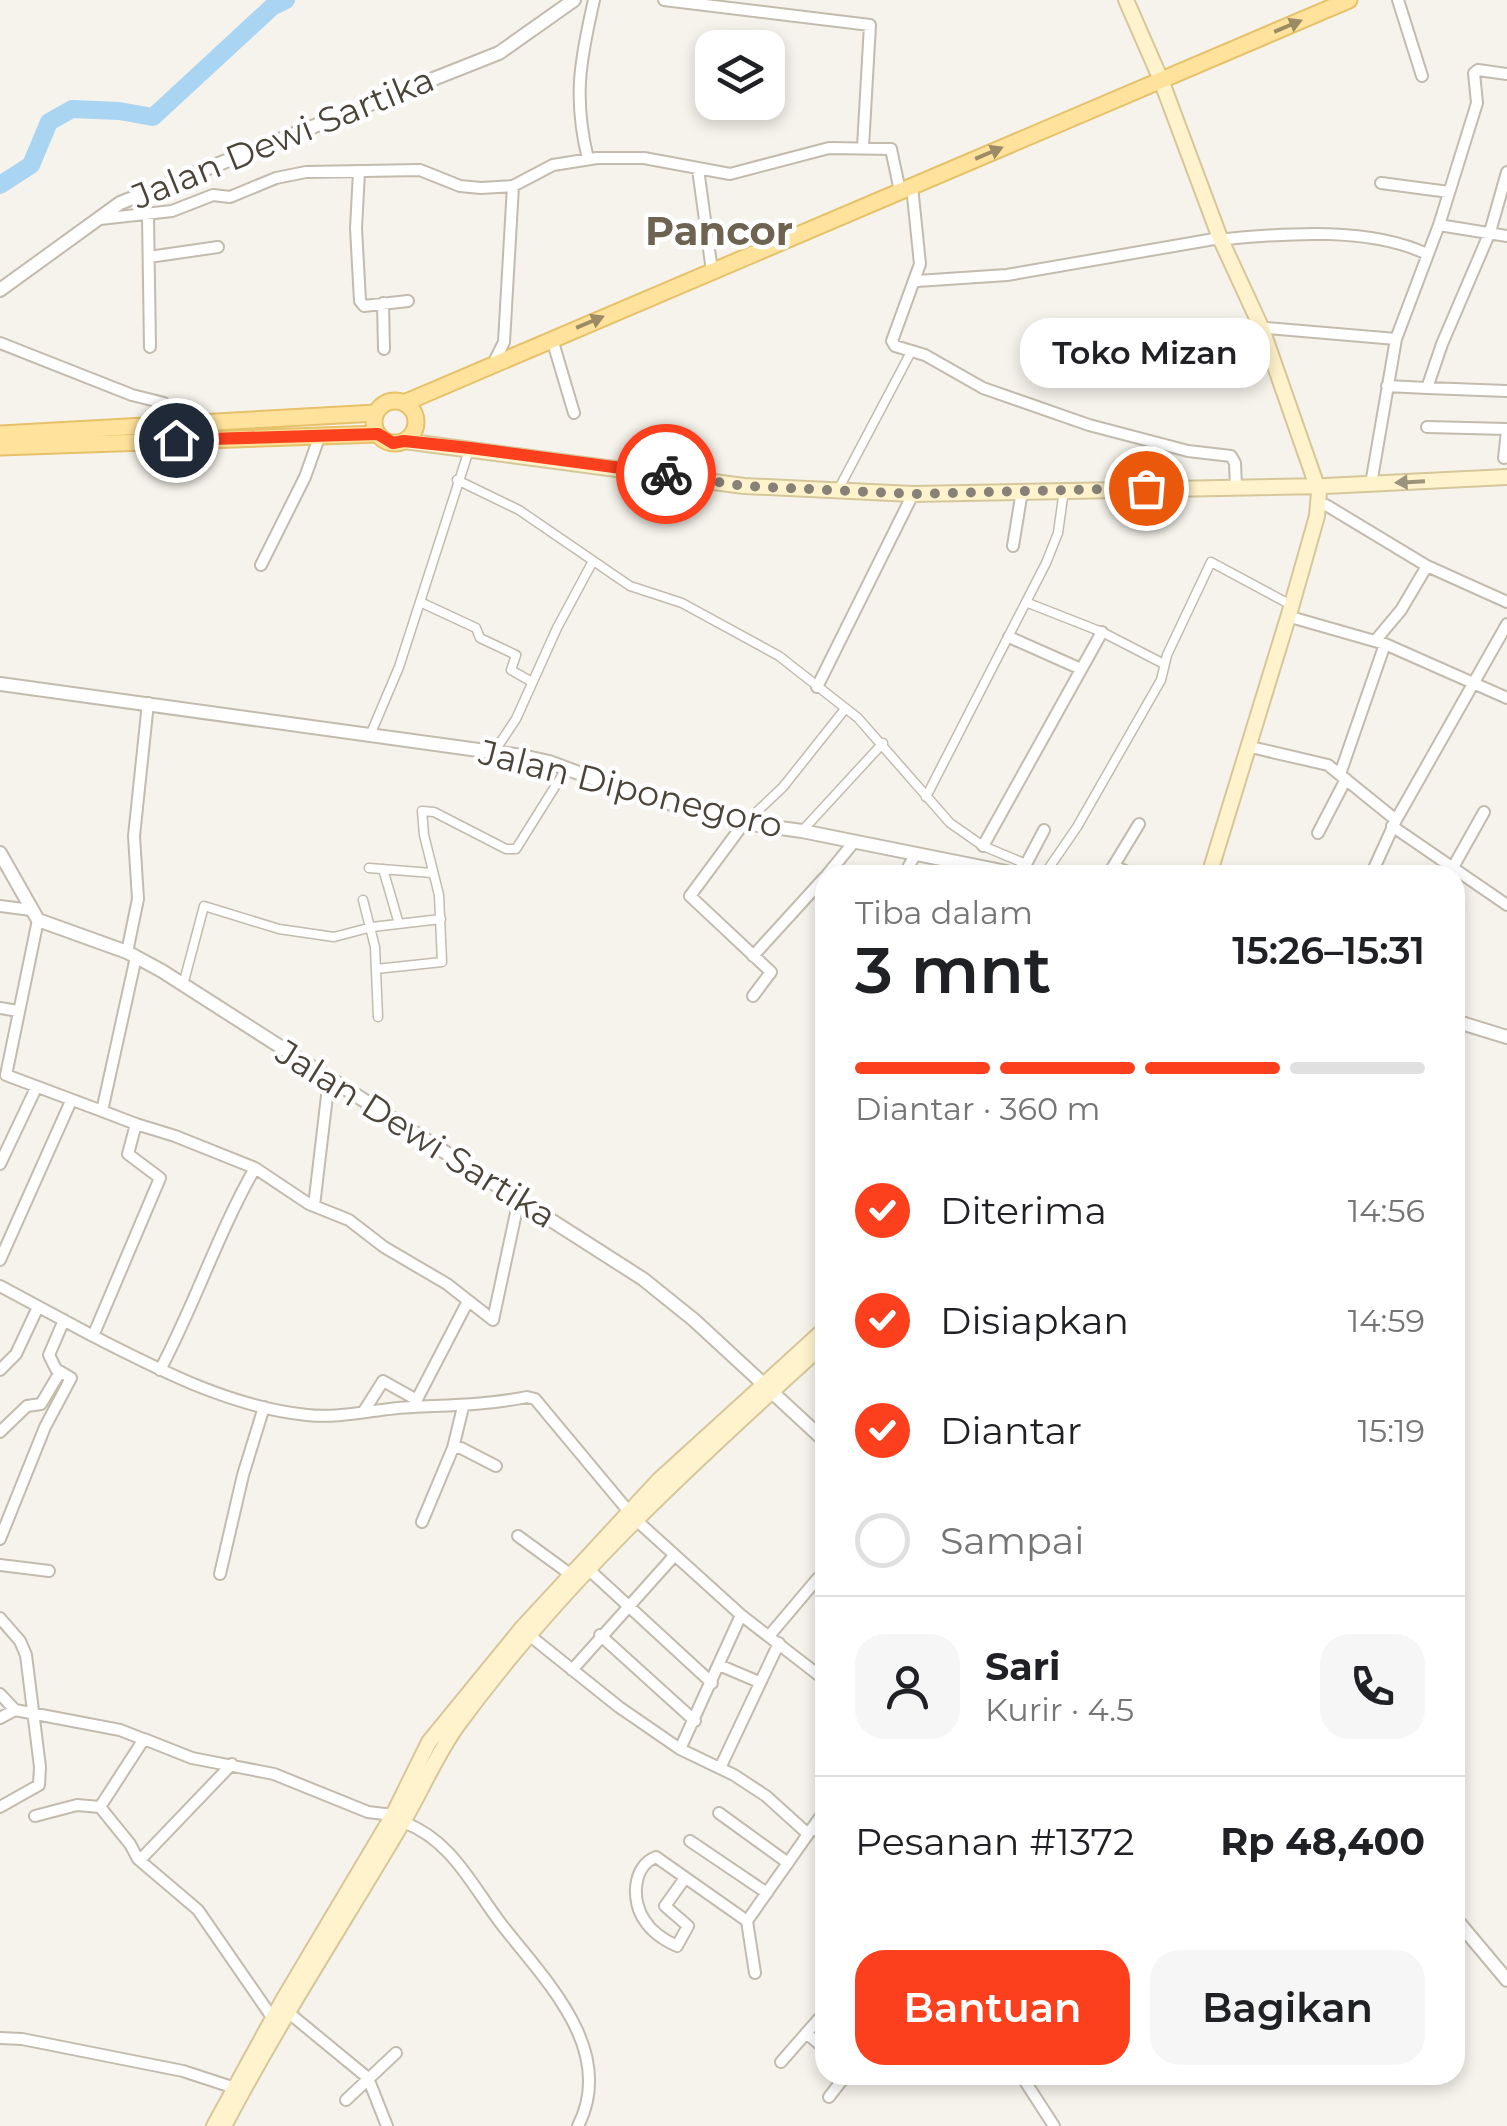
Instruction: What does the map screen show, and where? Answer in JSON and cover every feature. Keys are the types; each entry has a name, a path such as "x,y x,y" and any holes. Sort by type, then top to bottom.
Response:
{"main road":[{"path":"1126,0 1161,80 1179,109 1224,239 1267,328 1326,505 1212,865"},
{"path":"1346,1 404,403 388,402 376,413 378,434 387,441 470,448 744,486 837,492 1321,486 1507,477"},
{"path":"1221,865 1293,612 1321,486 1241,274"},
{"path":"404,403 413,411 416,422 413,433 404,441"},
{"path":"0,434 376,413"},
{"path":"0,447 378,434"},
{"path":"276,2023 289,2013 430,1754 469,1700 580,1569 815,1338"},
{"path":"766,1389 815,1350"},
{"path":"469,1700 529,1635 580,1569"},
{"path":"214,2126 398,1819"},
{"path":"224,2126 238,2089"}],"street":[{"name":"Jalan Dewi Sartika","path":"0,290 94,219 128,199 499,53 574,0"},
{"path":"588,159 578,100 594,0"},
{"path":"664,0 870,25 862,147"},
{"path":"1398,0 1422,76"},
{"path":"1371,484 1396,339 1439,225 1477,102 1474,72 1507,74"},
{"path":"94,219 172,211 212,195 236,195 284,175 420,170 464,187 513,186 553,165 588,159 644,158 737,173 805,152 862,147 892,150 906,188 920,264 917,282 892,341 901,349 924,355 984,388 1089,425 1188,451 1230,456 1235,464 1236,487"},
{"path":"698,168 712,271"},
{"path":"360,172 356,228 360,301 364,306 408,301"},
{"path":"1427,388 1489,235 1507,172"},
{"path":"1381,183 1449,192"},
{"path":"491,366 504,342 513,186"},
{"path":"148,216 150,346"},
{"path":"1439,225 1507,236"},
{"path":"917,282 1007,275 1224,239 1285,234 1377,239 1427,254"},
{"path":"149,257 218,247"},
{"path":"382,303 384,350"},
{"path":"1267,328 1396,339"},
{"path":"552,339 574,413"},
{"path":"0,342 164,403"},
{"path":"837,492 912,352"},
{"path":"1387,386 1507,391"},
{"path":"1427,427 1507,430 1504,458"},
{"path":"261,564 305,478 320,435"},
{"path":"371,733 399,667 470,448"},
{"path":"457,480 500,498 630,586 682,604 779,656 858,718 950,822 1012,865"},
{"path":"926,797 1028,603 1054,545 1064,490"},
{"path":"1013,546 1022,492"},
{"path":"817,687 913,494"},
{"path":"1326,505 1427,566 1507,602"},
{"path":"494,752 516,719 593,561"},
{"path":"1050,865 1104,781 1160,680 1211,562 1293,612 1380,643 1507,698"},
{"path":"1318,833 1343,776 1380,643 1427,566"},
{"path":"420,602 479,630 480,638 516,655 510,670 532,682"},
{"path":"1028,603 1102,632 1164,664"},
{"path":"1375,865 1394,823 1507,624"},
{"path":"984,846 1102,632"},
{"path":"1009,637 1081,669"},
{"name":"Jalan Diponegoro","path":"0,684 494,752 566,769 638,795 744,823 802,831 956,865"},
{"path":"102,1111 132,955 138,899 134,836 148,703"},
{"path":"753,996 771,974 690,896 744,823 782,787 844,709"},
{"path":"802,831 882,744"},
{"path":"1256,748 1316,761 1343,776 1447,865"},
{"path":"376,969 441,964 441,919 422,824 424,810 512,850 521,844 566,769"},
{"path":"1454,865 1484,812"},
{"path":"1116,865 1140,824"},
{"path":"1023,865 1044,830"},
{"path":"835,865 854,842"},
{"path":"0,853 35,915 6,1075 0,1086"},
{"path":"910,865 916,855"},
{"path":"369,868 432,873"},
{"path":"384,869 399,924"},
{"path":"1465,877 1507,904"},
{"path":"753,956 815,888"},
{"path":"363,900 372,928 378,1016"},
{"path":"0,906 35,915"},
{"path":"183,984 204,906 312,935 344,936 372,928 441,919"},
{"name":"Jalan Dewi Sartika","path":"35,915 132,955 183,984 658,1290 815,1433"},
{"path":"0,1008 18,1010"},
{"path":"1465,1025 1507,1036"},
{"path":"6,1075 255,1168 314,1206 350,1220 494,1320 520,1199"},
{"path":"314,1206 329,1079"},
{"path":"0,1164 36,1088"},
{"path":"0,1260 71,1101"},
{"path":"93,1336 160,1178 127,1152 136,1124"},
{"path":"160,1370 186,1319 228,1217 255,1168"},
{"path":"0,1286 160,1370 264,1407 307,1415 415,1403 463,1407 535,1398 632,1516 741,1615 815,1672"},
{"path":"415,1403 468,1301"},
{"path":"0,1370 16,1354 38,1307"},
{"path":"0,1538 45,1427 71,1378 60,1372 48,1355 64,1320"},
{"path":"0,1432 27,1406 41,1404 60,1372"},
{"path":"364,1411 382,1381 415,1403"},
{"path":"220,1574 243,1474 264,1407"},
{"path":"422,1522 453,1448 463,1407"},
{"path":"453,1448 461,1448 496,1466"},
{"path":"518,1536 580,1569 629,1604 712,1683"},
{"path":"572,1670 674,1556"},
{"path":"0,1565 49,1571"},
{"path":"720,1768 774,1639 815,1582"},
{"path":"680,1749 741,1615"},
{"path":"0,1618 23,1647 35,1716 40,1783 0,1807"},
{"path":"529,1635 619,1707 680,1749 766,1796 815,1833"},
{"path":"600,1636 695,1721"},
{"path":"720,1665 759,1682"},
{"path":"0,1694 15,1710 120,1730 192,1758 232,1764 288,1780 420,1829 452,1854 501,1923 551,1982 568,2011 585,2049 589,2104 578,2126"},
{"path":"0,1718 15,1710"},
{"path":"100,1807 143,1740"},
{"path":"140,1860 232,1764"},
{"path":"35,1816 77,1804 100,1807 140,1860 198,1910 276,2023"},
{"path":"719,1813 788,1864"},
{"path":"755,1973 747,1921 815,1824"},
{"path":"690,1841 767,1893"},
{"path":"686,1878 665,1906 688,1926 674,1946 650,1927 638,1911 637,1879 644,1863 656,1857 686,1878 747,1921"},
{"path":"1465,1930 1507,1980"},
{"path":"289,2013 368,2078 388,2126"},
{"path":"781,2062 815,2022"},
{"path":"806,2033 815,2041"},
{"path":"0,2038 183,2071 238,2089"},
{"path":"346,2100 396,2054"},
{"path":"828,2097 838,2085"},
{"path":"1027,2085 1054,2126"}],"waterway":[{"path":"0,185 31,165 49,122 72,109 153,117 272,7 286,0"}],"way so far":[{"path":"666,474 744,486 837,492 1146,488"}],"place":[{"name":"Toko Mizan","path":"1146,488"}],"district":[{"name":"Pancor","path":"719,231"}],"route":[{"path":"176,440 378,434 393,443 470,448 666,474"}]}
